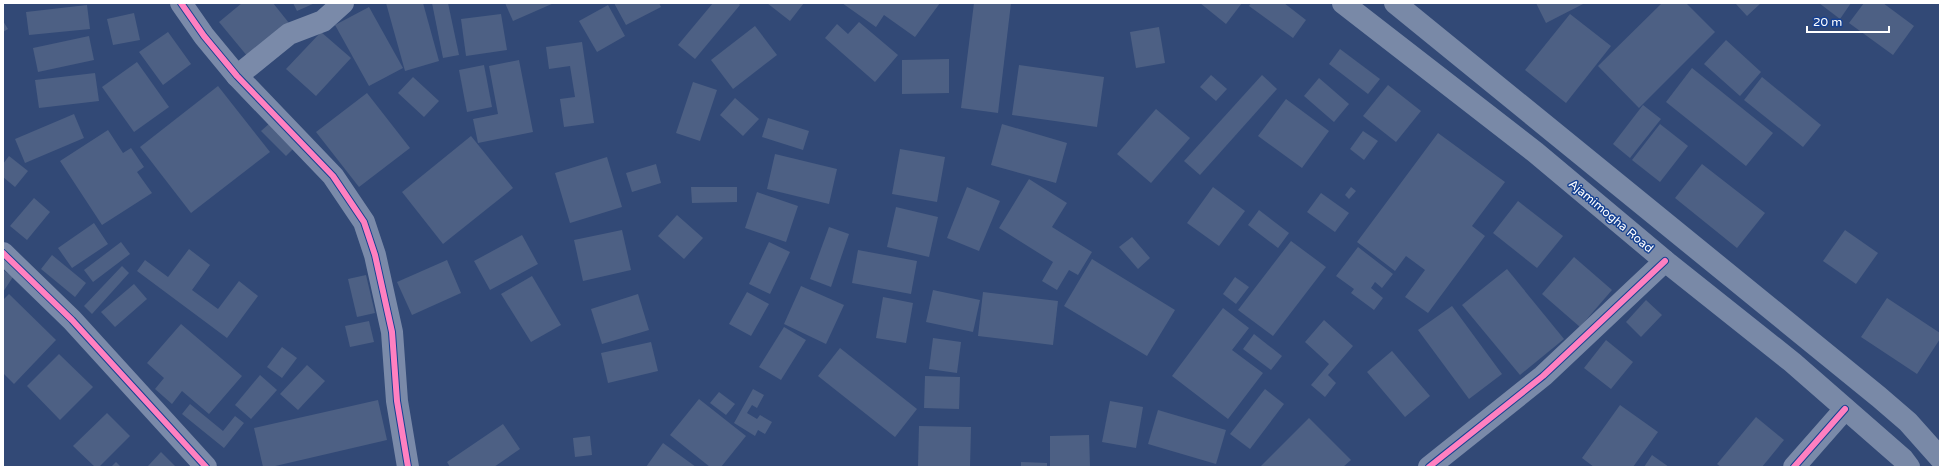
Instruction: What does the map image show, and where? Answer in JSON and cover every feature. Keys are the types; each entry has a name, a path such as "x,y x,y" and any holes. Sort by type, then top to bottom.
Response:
{"main road":[{"name":"Ajamimogha Road","path":"1343,3 1535,152 1665,261 1792,362 1903,459 1909,467"},
{"path":"1395,3 1821,348 1908,422 1940,458"}],"street":[{"path":"181,3 204,36 237,76 333,176 364,222 375,255 392,332 397,401 408,467"},
{"path":"237,76 289,34 323,21 343,3"},
{"path":"3,253 72,320 206,467"},
{"path":"1430,467 1543,376 1665,261"},
{"path":"1794,467 1845,409"}],"building":[{"path":"242,3 273,3 289,23 248,57 219,22"},
{"path":"293,3 315,3 297,11"},
{"path":"386,3 423,3 439,61 405,71"},
{"path":"432,3 448,3 459,55 443,58"},
{"path":"505,3 554,3 513,21"},
{"path":"614,3 659,3 661,7 626,25"},
{"path":"713,3 738,3 740,5 695,59 678,45"},
{"path":"767,3 804,3 790,21"},
{"path":"842,3 940,3 915,37 884,15 876,27"},
{"path":"974,3 1011,3 998,113 961,108"},
{"path":"1200,3 1242,3 1226,24"},
{"path":"1251,3 1284,3 1306,20 1293,38 1249,6"},
{"path":"1536,3 1585,3 1546,23"},
{"path":"1662,3 1686,3 1715,32 1639,108 1598,66"},
{"path":"1735,3 1761,3 1747,16"},
{"path":"1819,3 1851,3 1840,19"},
{"path":"1864,3 1883,3 1914,26 1893,55 1849,23"},
{"path":"87,5 90,29 29,35 26,12"},
{"path":"608,5 625,36 597,52 579,21"},
{"path":"369,7 403,68 369,86 335,25"},
{"path":"134,13 140,40 113,45 107,19"},
{"path":"501,14 507,50 466,56 461,19"},
{"path":"1570,14 1611,46 1566,103 1525,70"},
{"path":"3,21 8,29 3,32"},
{"path":"859,22 898,55 875,82 825,38 837,24 848,34"},
{"path":"755,26 777,55 733,89 711,60"},
{"path":"1159,27 1165,63 1136,68 1130,32"},
{"path":"168,32 191,64 163,85 139,52"},
{"path":"321,32 351,58 316,96 286,69"},
{"path":"89,36 94,60 38,72 33,48"},
{"path":"1726,40 1761,72 1740,96 1704,64"},
{"path":"582,42 594,123 564,127 560,99 575,97 570,66 549,69 546,47"},
{"path":"1340,49 1380,79 1368,94 1329,64"},
{"path":"949,59 949,93 902,94 902,60"},
{"path":"519,60 533,132 478,143 473,119 498,114 489,66"},
{"path":"137,62 169,107 134,132 102,87"},
{"path":"484,65 492,107 467,112 459,70"},
{"path":"1019,65 1104,77 1097,127 1012,115"},
{"path":"1692,68 1773,133 1746,166 1666,102"},
{"path":"95,73 99,101 39,108 35,80"},
{"path":"1211,75 1227,89 1216,101 1200,87"},
{"path":"1262,75 1277,89 1200,175 1184,161"},
{"path":"413,77 439,101 424,117 398,93"},
{"path":"1762,77 1821,125 1803,147 1744,100"},
{"path":"1319,78 1349,104 1334,122 1304,96"},
{"path":"693,82 717,90 700,141 676,133"},
{"path":"1388,85 1421,111 1396,142 1363,116"},
{"path":"218,86 270,152 191,213 140,147"},
{"path":"367,93 410,148 359,187 316,132"},
{"path":"735,98 759,119 743,136 720,115"},
{"path":"1286,99 1329,131 1302,168 1258,136"},
{"path":"1643,105 1661,119 1630,158 1613,144"},
{"path":"1156,109 1190,138 1151,183 1117,154"},
{"path":"74,114 84,138 25,163 15,139"},
{"path":"768,118 809,131 803,150 762,137"},
{"path":"270,123 295,147 286,156 261,131"},
{"path":"1002,124 1067,143 1056,183 991,165"},
{"path":"1660,124 1688,146 1660,182 1632,160"},
{"path":"108,130 123,153 131,148 144,167 137,172 152,193 102,225 60,161"},
{"path":"1363,131 1378,141 1364,160 1350,149"},
{"path":"1438,133 1505,182 1472,226 1485,236 1428,313 1405,297 1425,270 1406,256 1395,271 1357,242"},
{"path":"471,136 513,188 443,244 402,192"},
{"path":"900,149 945,157 937,202 892,194"},
{"path":"775,154 837,169 829,204 767,189"},
{"path":"9,156 28,171 15,187 3,177 3,164"},
{"path":"607,157 622,207 570,223 555,173"},
{"path":"656,164 661,183 632,192 626,173"},
{"path":"1702,164 1765,213 1737,248 1675,198"},
{"path":"1029,179 1067,203 1052,227 1092,252 1078,275 1069,270 1057,290 1042,281 1053,262 999,228"},
{"path":"691,187 737,187 737,202 692,203"},
{"path":"967,187 1000,201 979,251 947,238"},
{"path":"1213,187 1245,211 1219,246 1187,223"},
{"path":"1351,187 1356,191 1349,199 1345,195"},
{"path":"757,192 798,206 786,242 745,228"},
{"path":"1321,193 1349,213 1335,232 1307,212"},
{"path":"34,198 50,212 27,240 10,226"},
{"path":"1518,201 1563,236 1537,268 1493,233"},
{"path":"896,207 938,217 929,257 887,247"},
{"path":"1259,210 1289,233 1278,248 1248,225"},
{"path":"677,215 703,238 684,259 658,236"},
{"path":"94,223 108,244 72,268 58,248"},
{"path":"829,227 849,234 831,287 810,279"},
{"path":"622,230 631,270 583,281 574,240"},
{"path":"1845,230 1878,253 1856,284 1823,261"},
{"path":"522,235 538,264 490,290 474,261"},
{"path":"1132,237 1150,258 1138,269 1119,247"},
{"path":"1291,241 1326,267 1273,336 1238,310"},
{"path":"121,242 130,254 93,282 84,270"},
{"path":"769,242 790,252 770,294 749,284"},
{"path":"1358,247 1393,274 1382,288 1375,282 1371,288 1383,298 1374,310 1351,293 1354,289 1336,276"},
{"path":"189,249 210,265 192,290 218,309 239,281 258,296 227,338 137,271 145,260 168,277"},
{"path":"858,250 917,261 911,294 852,283"},
{"path":"52,255 86,283 75,297 41,269"},
{"path":"1574,257 1612,290 1580,327 1542,294"},
{"path":"1092,259 1175,310 1147,356 1064,306"},
{"path":"447,260 461,293 412,315 397,282"},
{"path":"122,266 129,273 92,314 84,306"},
{"path":"1507,269 1564,339 1520,375 1462,305"},
{"path":"3,270 13,277 3,292"},
{"path":"366,275 375,313 357,317 348,279"},
{"path":"532,276 561,325 531,342 501,294"},
{"path":"1235,277 1249,287 1236,304 1223,294"},
{"path":"134,284 147,299 115,327 101,312"},
{"path":"801,286 844,305 826,344 784,324"},
{"path":"933,290 980,300 973,332 926,322"},
{"path":"747,292 769,304 751,336 729,324"},
{"path":"983,292 1058,301 1053,345 978,336"},
{"path":"9,294 56,340 14,384 3,373 3,300"},
{"path":"638,294 649,330 602,344 591,309"},
{"path":"883,297 913,303 906,343 876,338"},
{"path":"1887,298 1940,333 1940,339 1917,374 1861,337"},
{"path":"1646,300 1662,315 1641,337 1626,322"},
{"path":"1452,306 1502,374 1469,399 1418,330"},
{"path":"1223,308 1249,328 1232,350 1263,373 1228,419 1172,376"},
{"path":"1324,320 1353,346 1328,375 1336,383 1325,397 1311,385 1329,364 1305,342"},
{"path":"369,321 374,342 350,347 345,326"},
{"path":"181,324 242,376 209,414 182,391 172,404 155,389 164,378 147,363"},
{"path":"784,327 806,340 781,380 759,367"},
{"path":"1254,334 1282,356 1271,370 1243,349"},
{"path":"933,338 961,342 957,373 929,369"},
{"path":"1606,340 1633,362 1611,389 1584,368"},
{"path":"651,342 658,371 608,383 601,353"},
{"path":"282,347 297,358 282,378 267,367"},
{"path":"840,348 917,409 895,437 818,376"},
{"path":"1392,351 1430,396 1405,417 1367,372"},
{"path":"59,354 93,387 60,420 27,386"},
{"path":"307,365 325,381 298,410 280,394"},
{"path":"260,375 277,390 251,419 235,405"},
{"path":"925,376 960,377 959,409 924,408"},
{"path":"753,389 764,395 757,408 752,405 747,413 757,419 760,415 772,422 765,434 758,430 755,436 734,423"},
{"path":"1265,389 1284,404 1250,449 1230,434"},
{"path":"719,392 735,404 726,415 710,403"},
{"path":"699,399 746,436 721,467 710,467 670,435"},
{"path":"378,400 387,440 271,467 263,467 254,428"},
{"path":"1110,401 1143,407 1136,448 1102,442"},
{"path":"190,404 223,431 235,416 244,423 224,448 182,414"},
{"path":"1620,405 1658,432 1633,467 1594,467 1582,458"},
{"path":"1158,410 1226,430 1216,464 1148,444"},
{"path":"107,413 130,436 99,467 95,467 73,446"},
{"path":"1756,417 1784,440 1762,467 1721,467 1717,464"},
{"path":"1309,418 1351,460 1343,467 1260,467"},
{"path":"503,424 520,449 494,467 450,467 447,462"},
{"path":"919,426 971,427 970,467 918,467"},
{"path":"1089,435 1090,467 1050,467 1050,436"},
{"path":"590,436 592,455 575,457 573,438"},
{"path":"663,443 696,467 646,467"},
{"path":"161,452 176,467 148,466"},
{"path":"1652,455 1669,467 1644,467"},
{"path":"116,462 121,467 111,467"},
{"path":"1021,462 1047,463 1047,467 1021,467"}],"cycle path":[{"path":"181,3 204,36 237,76 333,176 364,222 375,255 392,332 397,401 408,467"},
{"path":"3,253 72,320 206,467"},
{"path":"1429,467 1543,376 1665,261"},
{"path":"1794,467 1845,409"}]}
